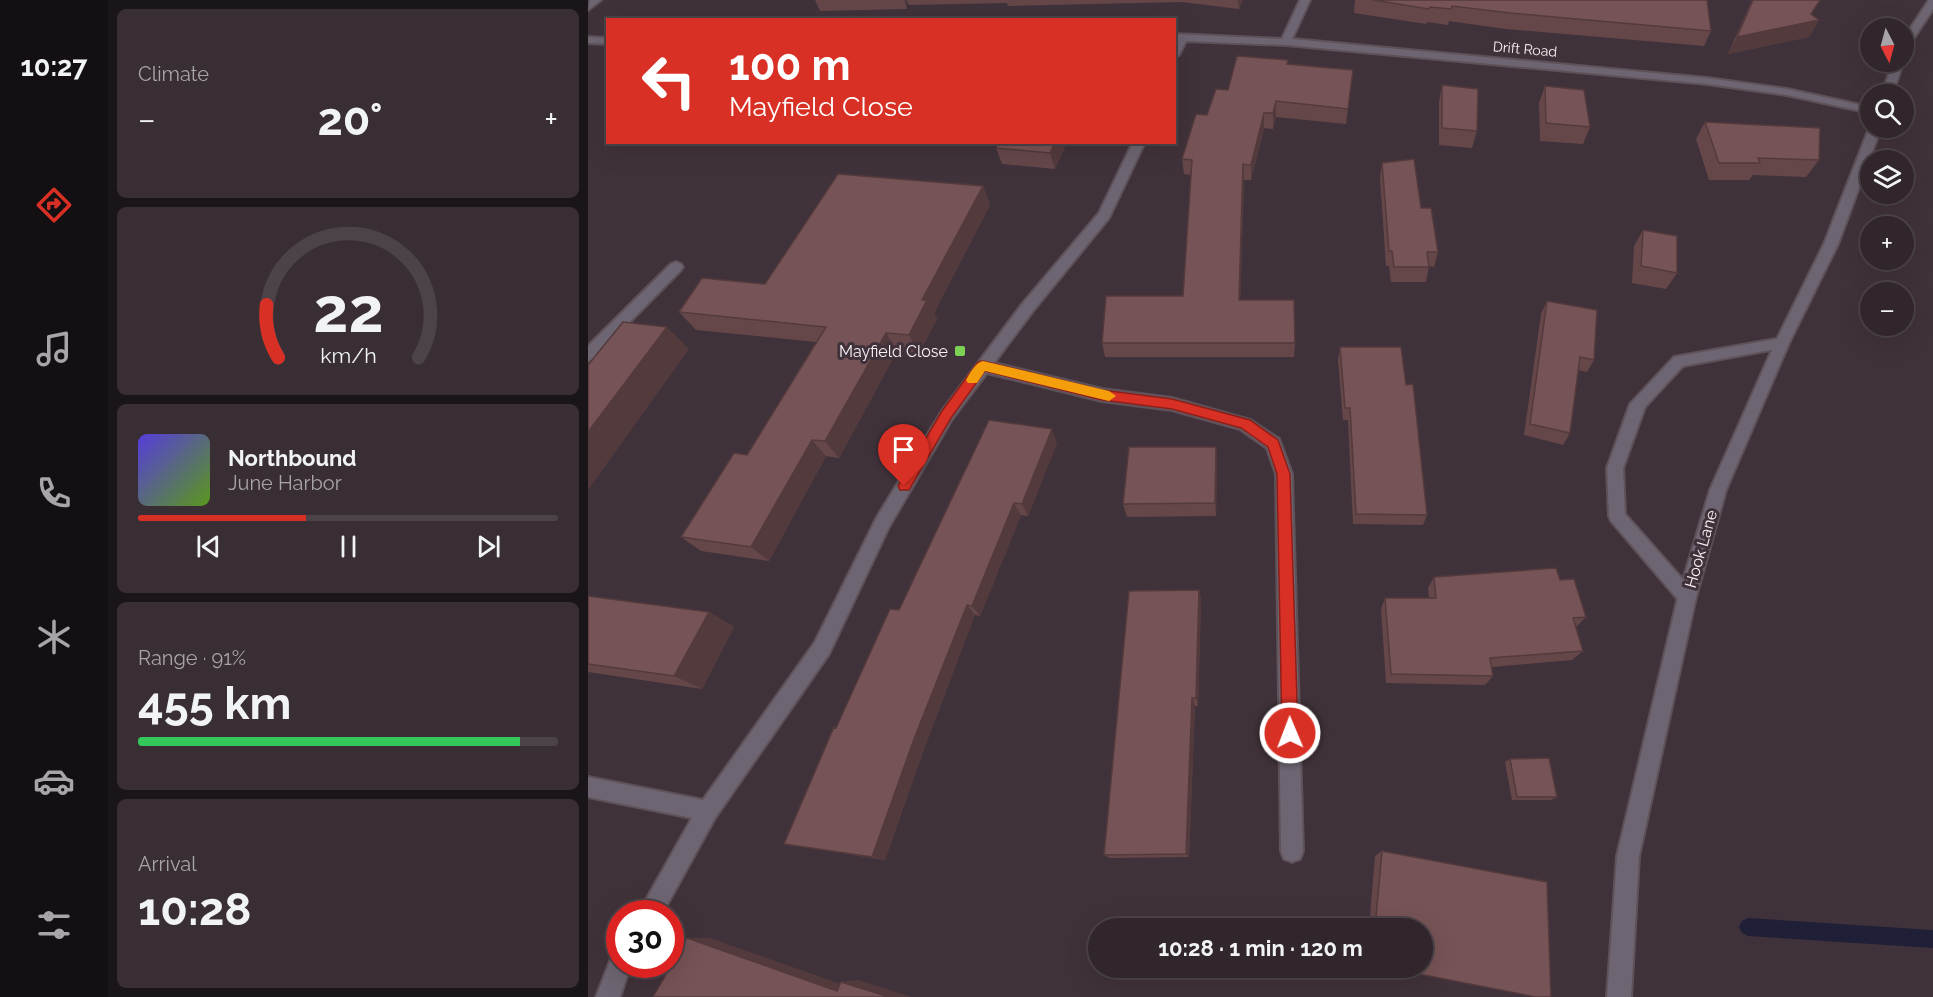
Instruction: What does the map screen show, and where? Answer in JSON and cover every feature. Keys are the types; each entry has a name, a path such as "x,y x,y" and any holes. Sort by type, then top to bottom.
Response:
{"street":[{"path":"588,7 596,0"},
{"path":"1286,42 1305,0"},
{"path":"1914,30 1933,2"},
{"name":"Drift Road","path":"1178,37 1286,42 1707,81 1787,92 1860,108"},
{"path":"588,40 606,40"},
{"name":"Hook Lane","path":"1619,997 1628,856 1687,597 1718,490 1782,343 1831,244 1871,138"},
{"path":"657,900 708,811 822,648 884,522 947,415 1028,307 1105,215 1138,144"},
{"path":"588,355 676,267"},
{"path":"1687,597 1617,516 1615,468 1638,404 1679,361 1782,343"},
{"path":"983,366 1102,395 1172,404 1245,424 1273,444 1284,474 1292,851"},
{"path":"588,787 708,811"},
{"path":"608,997 615,978"}],"building":[{"path":"1373,0 1707,0 1711,31 1452,6 1451,9 1430,7 1429,9"},
{"path":"1753,0 1820,0 1811,14 1819,20 1737,37"},
{"path":"1237,56 1288,60 1287,64 1353,70 1348,109 1276,101 1273,113 1264,113 1251,165 1243,164 1239,300 1294,300 1295,343 1102,343 1106,296 1183,296 1192,160 1182,159 1196,114 1207,115 1216,89 1228,90"},
{"path":"1442,85 1478,89 1477,131 1442,128"},
{"path":"1545,86 1584,90 1590,127 1546,123"},
{"path":"1705,122 1820,128 1819,160 1758,158 1760,163 1719,163"},
{"path":"998,144 1054,144 1050,153 996,148"},
{"path":"1414,159 1421,208 1431,208 1438,252 1427,252 1429,267 1394,267 1392,251 1389,251 1382,163"},
{"path":"838,174 983,186 922,300 927,300 909,335 886,333 825,441 812,440 751,547 681,537 734,453 747,455 826,327 679,312 702,278 765,284"},
{"path":"1643,230 1677,236 1677,273 1641,266"},
{"path":"1547,301 1597,310 1594,360 1580,357 1570,433 1530,424"},
{"path":"623,322 667,327 588,432 588,365"},
{"path":"1340,347 1401,347 1406,385 1413,384 1427,515 1356,514 1350,408 1345,408"},
{"path":"989,420 1052,429 1022,504 1014,503 972,606 967,605 914,739 872,857 784,844 834,727 836,728 890,609 899,610"},
{"path":"1129,447 1216,447 1215,503 1123,504"},
{"path":"1556,568 1560,580 1574,579 1586,617 1573,618 1583,651 1490,658 1493,676 1391,674 1385,598 1436,598 1434,577"},
{"path":"1199,590 1196,698 1192,698 1186,854 1104,855 1129,591"},
{"path":"588,596 709,612 674,676 588,664"},
{"path":"1549,758 1557,797 1517,797 1510,759"},
{"path":"1382,851 1547,882 1551,997 1536,997 1433,977 1433,918 1376,918"},
{"path":"687,938 837,991 841,982 889,997 653,997 664,978 684,978 684,943"}],"waterway":[{"path":"1748,927 1933,939"}],"slow traffic":[{"path":"972,380 983,366 1109,396"}],"place":[{"name":"Mayfield Close","path":"960,351"}],"route":[{"path":"904,486 947,415 983,366 1102,395 1172,404 1245,424 1273,444 1284,474 1290,733"}]}
